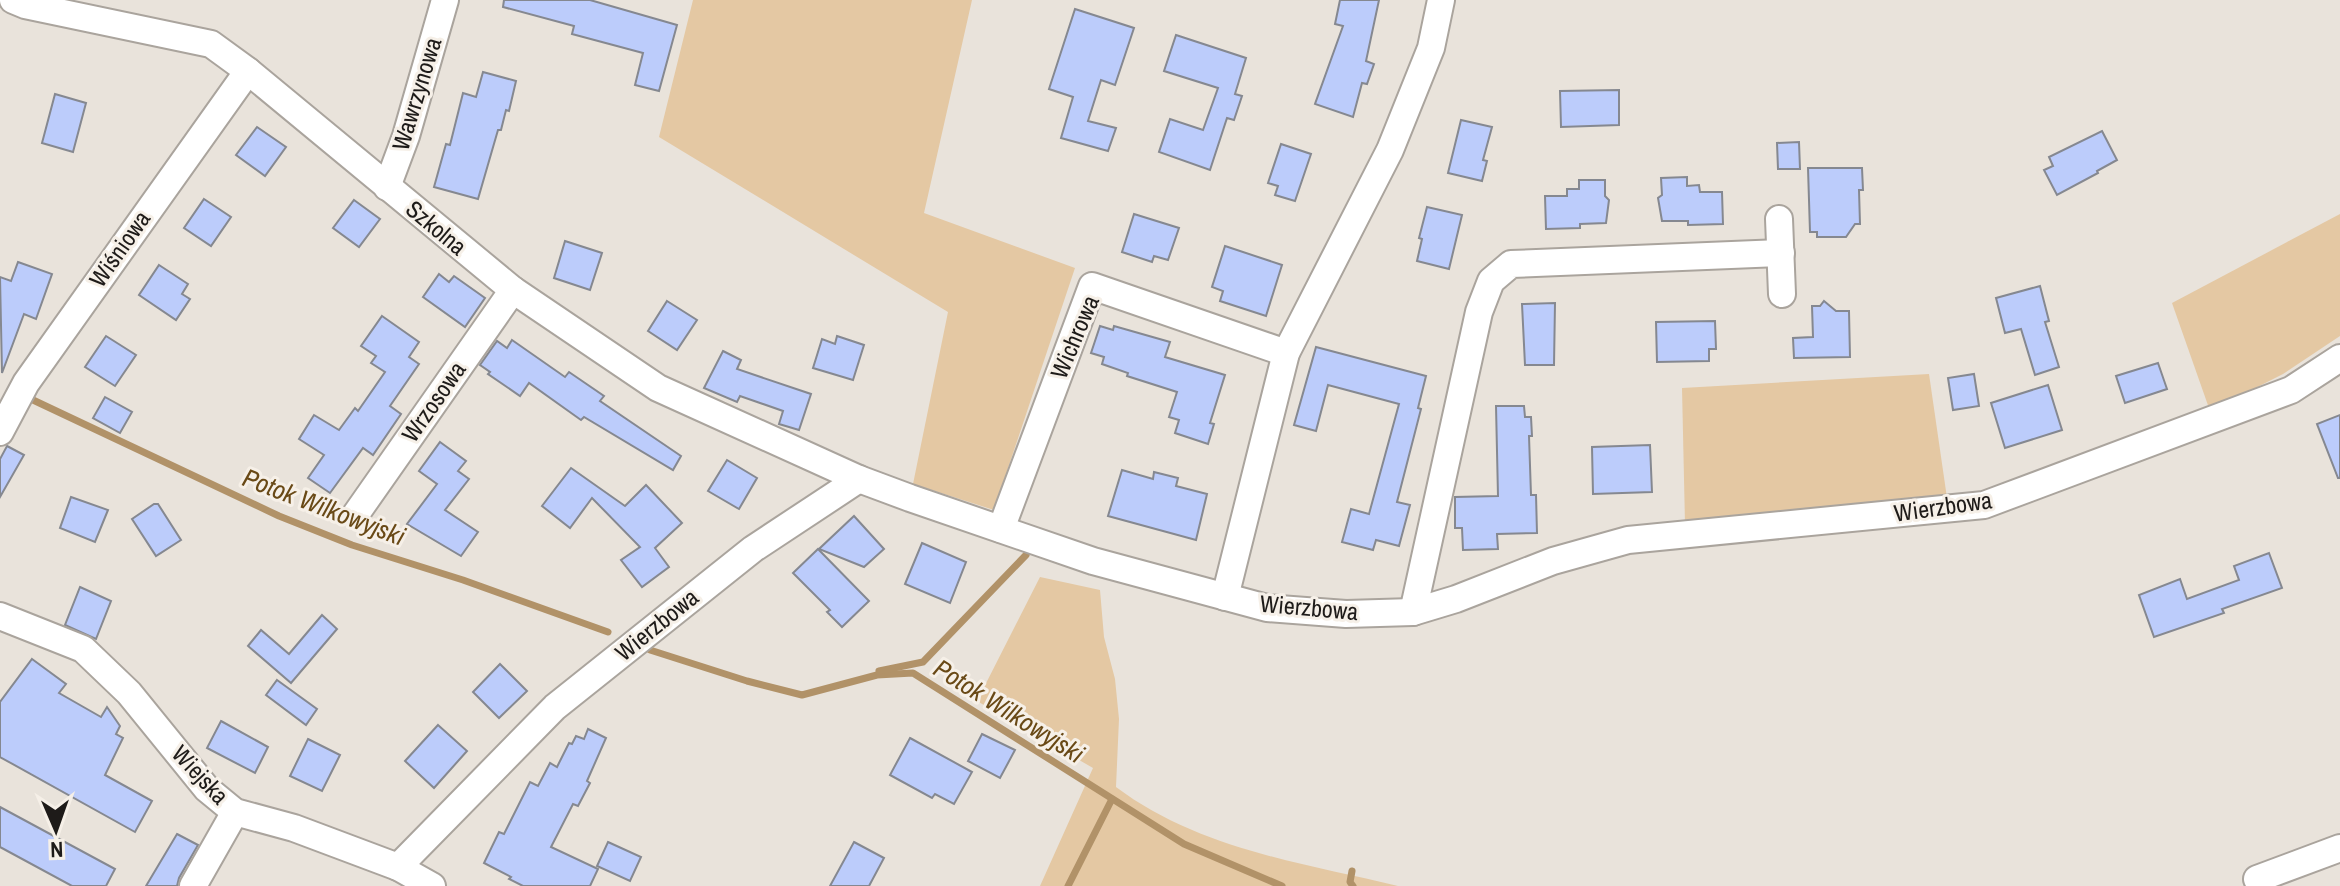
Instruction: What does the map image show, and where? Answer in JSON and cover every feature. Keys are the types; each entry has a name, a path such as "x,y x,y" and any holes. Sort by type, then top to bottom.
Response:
{"street":[{"name":"Szkolna","path":"13,0 211,44 248,71 513,290 658,388 859,479"},
{"name":"Wawrzynowa","path":"387,187 406,136 445,0"},
{"path":"1225,597 1286,353 1390,150 1431,48 1441,0"},
{"name":"Wiśniowa","path":"0,432 26,383 248,71"},
{"path":"1779,219 1782,294"},
{"path":"1413,612 1479,312 1491,281 1511,264 1781,253"},
{"name":"Wichrowa","path":"1001,529 1092,286 1286,353"},
{"name":"Wrzosowa","path":"356,514 513,290"},
{"name":"Wierzbowa","path":"398,867 555,707 753,549 859,479 1093,561 1267,608 1346,614 1413,612 1456,599 1553,561 1628,540 1984,505 2291,390 2340,358"},
{"name":"Wiejska","path":"0,616 83,649 129,693 207,789 235,812 294,828 398,867 432,886"},
{"path":"193,886 235,812"},
{"path":"2257,879 2340,848"}],"shaded area":[{"path":"693,0 972,0 924,213 1075,268 994,510 913,484 948,312 659,137"},
{"path":"2340,214 2340,336 2283,374 2210,411 2172,303"},
{"path":"1929,374 1947,498 1685,524 1682,388"},
{"path":"1040,577 1100,590 1104,637 1115,679 1119,719 1116,787 1147,808 1215,839 1288,861 1398,886 1040,886 1093,768 977,701"}],"building":[{"path":"504,0 590,0 677,25 659,91 635,85 643,53 572,34 574,26 503,7"},
{"path":"1340,0 1379,0 1366,61 1374,64 1367,84 1362,83 1353,117 1315,104 1343,26 1335,24"},
{"path":"1075,9 1134,28 1115,85 1101,80 1088,121 1116,128 1108,151 1061,138 1073,97 1049,89"},
{"path":"1176,35 1246,58 1235,94 1242,96 1234,120 1227,118 1210,170 1159,152 1170,119 1203,130 1218,88 1164,71"},
{"path":"483,72 516,81 509,111 506,110 501,130 498,130 478,199 434,187 446,144 450,145 463,93 476,97"},
{"path":"1619,90 1619,125 1561,127 1560,91"},
{"path":"55,94 86,103 73,152 42,143"},
{"path":"1461,120 1492,127 1483,160 1487,161 1482,181 1448,173"},
{"path":"257,127 286,147 265,176 236,155"},
{"path":"2102,131 2117,160 2057,195 2044,170 2053,166 2049,157"},
{"path":"1799,142 1800,169 1778,169 1777,143"},
{"path":"1281,144 1311,154 1295,201 1275,195 1278,186 1268,183"},
{"path":"1808,168 1862,168 1860,224 1855,224 1846,237 1817,237 1817,232 1810,232"},
{"path":"1687,177 1687,186 1699,185 1700,192 1722,192 1723,224 1688,225 1688,221 1662,221 1658,198 1662,195 1661,178"},
{"path":"1579,180 1605,180 1605,196 1609,200 1606,223 1546,229 1545,196 1567,196 1567,189 1579,189"},
{"path":"204,199 231,217 211,246 184,228"},
{"path":"354,200 380,219 359,247 333,228"},
{"path":"1427,207 1462,215 1449,269 1417,261"},
{"path":"1134,214 1179,228 1168,260 1154,256 1152,262 1122,252"},
{"path":"565,241 602,253 590,290 554,278"},
{"path":"1225,246 1282,265 1266,316 1220,301 1223,291 1212,287"},
{"path":"18,262 52,274 36,319 24,314 2,373 0,277 11,281"},
{"path":"159,265 188,284 182,294 190,299 176,320 139,295"},
{"path":"439,274 449,282 454,276 485,298 465,327 423,297"},
{"path":"2040,286 2049,321 2045,322 2059,367 2035,375 2021,329 2005,333 1996,298"},
{"path":"667,301 697,320 677,350 648,331"},
{"path":"1824,301 1836,311 1849,311 1850,357 1794,358 1793,338 1813,337 1812,306 1820,306"},
{"path":"1555,303 1554,365 1525,365 1522,304"},
{"path":"382,316 419,342 409,357 419,364 390,406 401,414 373,455 363,448 330,493 308,478 324,455 299,439 314,415 339,430 355,408 358,411 385,372 371,363 376,356 361,346"},
{"path":"1715,321 1716,349 1709,349 1709,361 1657,362 1656,322"},
{"path":"1100,326 1113,330 1114,326 1170,342 1165,357 1225,375 1210,423 1214,424 1208,444 1175,433 1179,420 1169,417 1177,392 1127,376 1128,373 1102,364 1104,357 1091,353"},
{"path":"106,336 136,355 115,386 85,367"},
{"path":"837,336 864,345 853,380 813,368 822,339 835,344"},
{"path":"512,340 565,377 569,372 604,396 600,401 681,456 673,470 584,417 581,420 529,383 520,396 488,374 490,372 480,365 497,341 507,348"},
{"path":"1316,347 1426,376 1418,408 1421,409 1397,502 1410,505 1399,546 1376,540 1373,550 1342,542 1351,509 1369,514 1399,404 1328,385 1316,431 1294,425"},
{"path":"723,351 741,360 737,369 811,394 799,430 779,424 783,411 740,396 737,402 704,388"},
{"path":"2158,363 2167,389 2125,403 2116,376"},
{"path":"1974,374 1979,406 1953,410 1948,378"},
{"path":"2048,385 2062,430 2005,448 1991,403"},
{"path":"105,397 132,412 120,433 93,418"},
{"path":"1496,406 1524,406 1525,417 1531,417 1531,495 1536,495 1537,533 1497,534 1498,549 1463,550 1462,528 1455,528 1455,497 1498,496"},
{"path":"2340,415 2340,478 2338,478 2317,424"},
{"path":"440,442 466,461 458,471 469,479 445,510 478,532 461,556 407,524 437,484 419,471"},
{"path":"1650,445 1652,492 1593,494 1592,447"},
{"path":"7,446 24,455 0,497 0,459"},
{"path":"727,460 757,478 739,509 708,491"},
{"path":"571,468 625,506 646,485 682,523 655,548 669,567 642,587 621,560 640,547 592,498 570,528 542,506"},
{"path":"1122,470 1153,479 1154,472 1178,478 1176,486 1207,494 1196,540 1108,516"},
{"path":"71,497 108,510 95,542 60,528"},
{"path":"158,504 181,540 156,556 132,519"},
{"path":"854,516 884,549 864,567 819,549"},
{"path":"922,543 966,562 950,603 905,584"},
{"path":"818,549 869,601 842,627 827,612 830,610 793,573"},
{"path":"2269,553 2282,588 2222,609 2224,613 2154,637 2139,595 2180,579 2187,599 2239,580 2234,566"},
{"path":"80,587 111,601 96,639 65,625"},
{"path":"322,615 337,629 291,683 248,646 261,630 289,654"},
{"path":"32,659 66,684 59,693 101,717 107,707 120,726 116,734 123,738 105,775 152,801 135,832 0,757 0,702"},
{"path":"500,664 527,691 499,718 473,692"},
{"path":"277,680 317,709 306,725 266,695"},
{"path":"221,721 268,747 255,773 207,748"},
{"path":"438,725 467,751 434,788 405,761"},
{"path":"588,729 606,738 587,781 590,783 578,806 573,804 551,847 598,869 590,886 523,886 484,863 499,832 504,834 530,782 538,786 550,763 557,767 569,743 572,744 576,736 584,739"},
{"path":"982,734 1015,750 1000,778 968,761"},
{"path":"910,738 972,772 954,804 935,794 932,798 890,775"},
{"path":"308,739 340,755 322,791 290,776"},
{"path":"0,807 115,869 106,886 72,886 0,847"},
{"path":"177,834 198,845 177,886 146,886"},
{"path":"608,842 641,857 630,881 597,866"},
{"path":"854,842 884,858 869,886 830,886"}],"waterway":[{"name":"Potok Wilkowyjski","path":"33,400 279,516 352,545 463,580 608,632"},
{"path":"879,671 923,662 1026,555"},
{"name":"Potok Wilkowyjski","path":"650,650 802,695 877,675 913,673 1184,844 1282,886"},
{"path":"1068,886 1112,799"},
{"path":"1352,871 1350,882 1353,886"}]}
